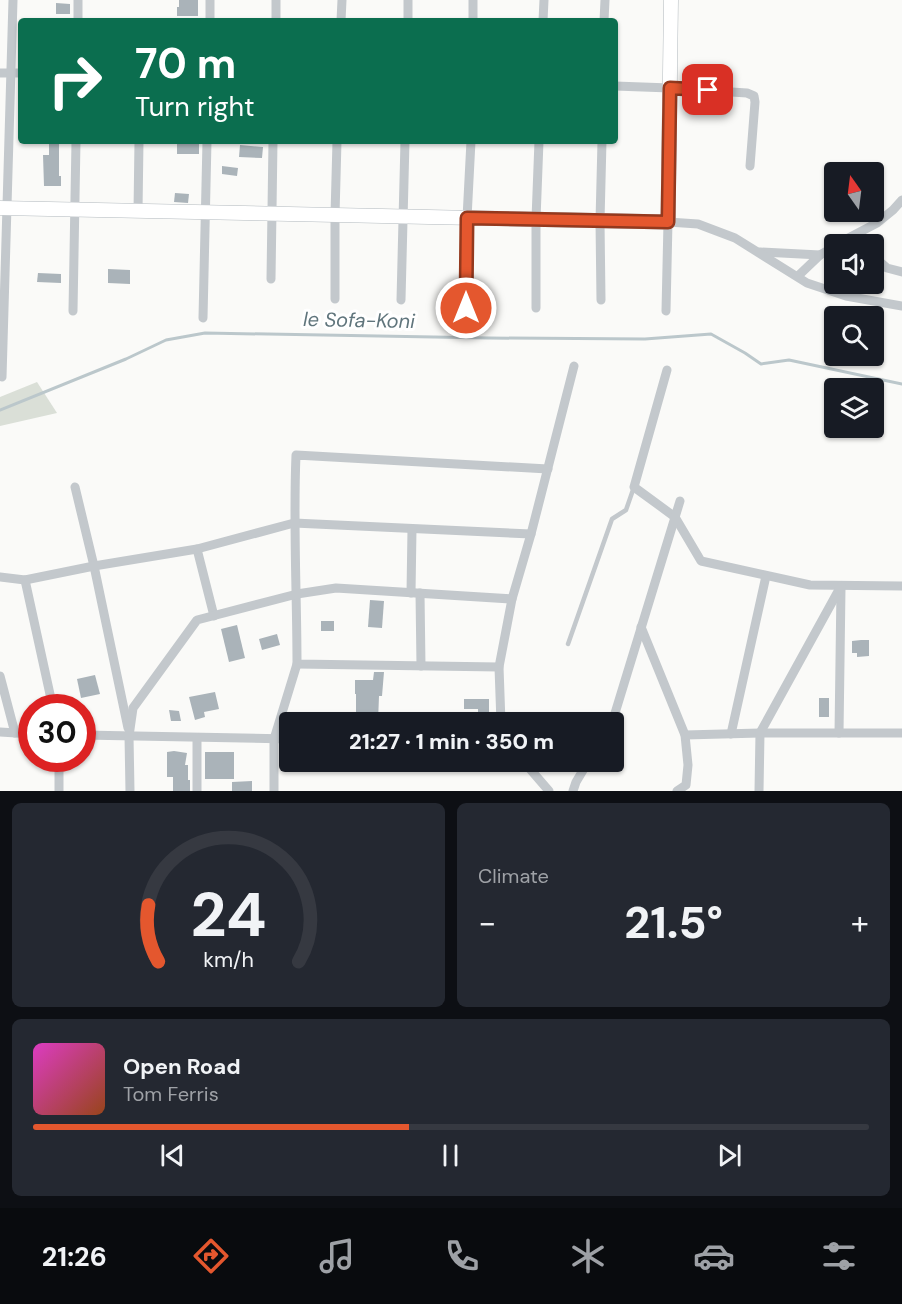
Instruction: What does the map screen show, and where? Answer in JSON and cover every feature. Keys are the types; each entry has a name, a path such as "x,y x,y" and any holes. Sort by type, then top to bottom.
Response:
{"street":[{"path":"2,377 3,208 16,73 13,0"},
{"path":"78,0 78,18"},
{"path":"210,0 210,18"},
{"path":"276,0 276,18"},
{"path":"341,18 342,0"},
{"path":"408,0 408,18"},
{"path":"473,0 473,18"},
{"path":"543,18 544,0"},
{"path":"604,18 605,0"},
{"path":"666,311 671,0"},
{"path":"0,73 16,73"},
{"path":"618,86 747,93 754,96 750,166"},
{"path":"73,311 76,144"},
{"path":"138,211 139,144"},
{"path":"203,318 207,144"},
{"path":"271,279 273,144"},
{"path":"335,299 337,144"},
{"path":"400,300 405,144"},
{"path":"466,308 471,144"},
{"path":"536,308 539,144"},
{"path":"601,300 602,144"},
{"path":"856,234 877,223 902,200"},
{"path":"3,208 698,224 735,238 807,283 846,296 902,306"},
{"path":"759,252 820,255"},
{"path":"798,276 824,253"},
{"path":"884,265 902,272"},
{"path":"501,712 499,667 512,599 574,366"},
{"path":"667,370 634,487 675,517 701,561 810,585 902,586"},
{"path":"274,791 274,739 297,663 294,524 296,455 548,469"},
{"path":"75,487 94,566 129,736"},
{"path":"615,712 680,501"},
{"path":"0,577 25,580 197,549 294,524 531,534"},
{"path":"412,529 421,666"},
{"path":"197,549 214,616"},
{"path":"731,734 766,576"},
{"path":"25,580 50,694"},
{"path":"838,733 841,586"},
{"path":"759,791 760,733 841,586"},
{"path":"130,791 129,736 133,708 197,620 297,594 336,588 512,599"},
{"path":"641,627 685,735 688,765 686,785 677,791"},
{"path":"297,663 499,667"},
{"path":"0,676 15,733"},
{"path":"0,732 18,733"},
{"path":"685,735 902,733"},
{"path":"96,735 279,739"},
{"path":"197,738 197,791"},
{"path":"59,772 59,791"},
{"path":"533,772 549,791"},
{"path":"573,791 582,772"}],"lane":[{"path":"568,644 612,519 626,510 634,487"}],"shaded area":[{"path":"37,382 57,413 0,426 0,397"}],"building":[{"path":"179,0 198,0 198,16 177,16"},
{"path":"56,3 70,4 70,14 56,14"},
{"path":"49,144 59,144 61,186 44,186 43,155 49,155"},
{"path":"177,144 199,144 199,154 177,154"},
{"path":"240,145 263,147 262,158 239,157"},
{"path":"222,166 238,168 237,176 222,174"},
{"path":"175,193 189,194 188,203 174,202"},
{"path":"108,269 130,270 130,284 108,283"},
{"path":"38,273 61,274 61,283 37,282"},
{"path":"370,600 384,601 382,628 368,627"},
{"path":"321,621 334,621 334,631 321,631"},
{"path":"237,625 245,658 229,662 221,629"},
{"path":"277,634 280,645 262,650 259,639"},
{"path":"869,640 869,656 857,657 857,653 852,653 852,641"},
{"path":"374,672 384,672 378,712 356,712 355,680 373,680"},
{"path":"95,675 100,694 80,694 77,679"},
{"path":"215,692 219,709 204,712 205,717 195,720 189,697"},
{"path":"819,698 829,698 829,717 819,717"},
{"path":"464,699 489,699 489,712 464,709"},
{"path":"169,710 179,711 181,721 171,721"},
{"path":"167,752 187,753 185,765 188,765 190,791 173,791 173,777 167,777"},
{"path":"205,752 234,752 234,779 205,779"},
{"path":"252,781 252,791 232,791 232,782"}],"waterway":[{"name":"le Sofa-Koni","path":"0,410 126,359 166,340 205,333 645,339 711,334 761,364 789,360 902,384"}],"route":[{"path":"466,308 467,218 668,222 670,88 708,90"}]}
